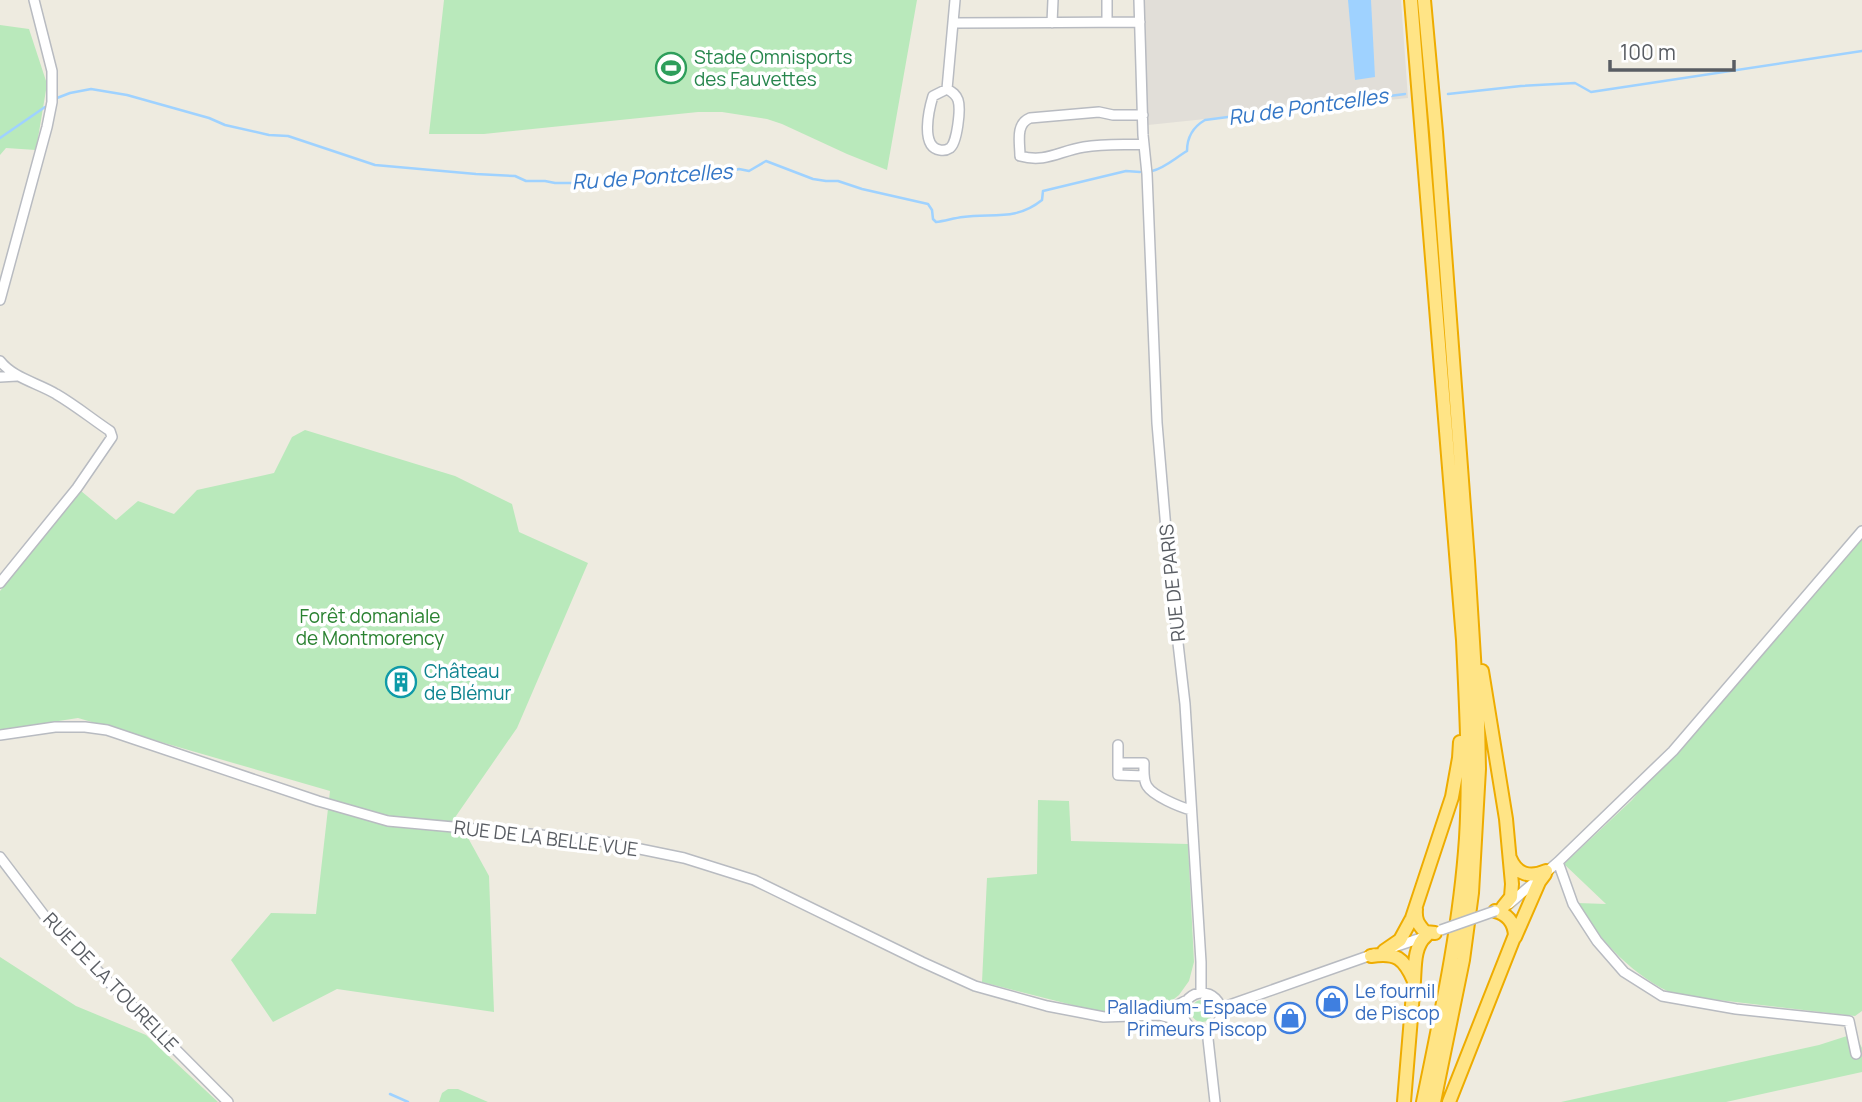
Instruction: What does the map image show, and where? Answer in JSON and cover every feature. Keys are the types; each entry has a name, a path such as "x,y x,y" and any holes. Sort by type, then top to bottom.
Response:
{"highway":[{"path":"1411,0 1463,640 1468,744 1466,838 1452,959 1423,1102"},
{"path":"1424,0 1468,576 1479,769 1477,831 1463,960 1434,1102"},
{"path":"1468,576 1506,819 1512,891 1508,903 1499,909 1508,917 1513,927 1515,935 1512,944"},
{"path":"1377,953 1397,944 1404,935 1417,905 1449,809 1459,758 1463,640"},
{"path":"1509,851 1511,862 1524,875 1536,875 1551,868"},
{"path":"1449,1102 1539,882 1551,868"},
{"path":"1417,905 1418,924 1425,932 1434,933"},
{"path":"1404,1102 1417,953 1420,941 1434,933"},
{"path":"1377,953 1399,958 1414,981"}],"street":[{"path":"0,300 44,141 52,102 52,71 34,0"},
{"path":"947,89 955,0"},
{"path":"1052,23 1053,0"},
{"path":"1107,0 1107,22"},
{"name":"RUE DE PARIS","path":"1139,0 1157,423 1169,565 1185,704 1201,992"},
{"path":"953,23 1140,22"},
{"path":"947,89 958,97 959,104 956,138 953,145 942,151 935,149 927,138 933,96 947,89"},
{"path":"1143,115 1099,112 1024,120 1021,125 1020,156 1039,160 1081,147 1144,144"},
{"path":"0,361 17,376 59,396 110,431 112,437 77,488 0,583"},
{"path":"0,377 17,376"},
{"path":"1221,1008 1499,909 1521,895 1673,751 1862,531"},
{"name":"RUE DE LA BELLE VUE","path":"0,735 55,727 107,730 318,801 388,821 596,840 684,858 754,880 975,986 1047,1006 1104,1017 1159,1015 1185,1022"},
{"path":"1118,745 1118,775 1144,776 1149,789 1179,807 1191,810"},
{"name":"RUE DE LA TOURELLE","path":"0,857 50,923 228,1102"},
{"path":"1551,868 1597,941 1624,972 1662,996 1736,1009 1849,1021 1856,1054"},
{"path":"1201,992 1212,995 1219,1003 1221,1014 1216,1024 1207,1030 1194,1030 1185,1022 1182,1011 1185,1001 1201,992"},
{"name":"RUE DE LA BELLE VUE","path":"1159,1015 1185,1001"},
{"path":"1207,1030 1215,1102"}],"shaded area":[{"path":"1142,0 1401,0 1408,98 1148,125"}],"green space":[{"name":"Stade Omnisports des Fauvettes","path":"444,0 917,0 887,170 782,124 722,112 698,112 484,134 429,134"},
{"path":"0,25 29,29 47,84 36,150 6,148 0,155"},
{"name":"Forêt domaniale de Montmorency","path":"305,430 455,476 512,504 519,532 588,563 517,728 456,816 489,876 494,1012 337,989 273,1022 231,960 271,913 316,914 330,791 78,718 0,730 0,591 81,491 116,520 138,501 174,514 197,490 274,473 292,437"},
{"path":"1862,537 1862,1011 1855,1016 1676,995 1646,979 1620,957 1596,931 1577,903 1606,904 1564,864 1632,800"},
{"path":"1038,800 1069,801 1071,841 1188,844 1194,962 1189,981 1179,995 1164,1007 1137,1012 1100,1012 982,982 987,878 1037,874"},
{"path":"0,957 76,1006 146,1035 218,1102 0,1102"},
{"path":"1202,1000 1210,1003 1213,1011 1210,1019 1202,1022 1194,1019 1191,1011 1194,1003"},
{"path":"1847,1036 1856,1036 1862,1048 1862,1072 1726,1102 1561,1102 1819,1045"},
{"path":"448,1089 458,1089 488,1102 439,1102 442,1093"}],"water":[{"path":"1348,0 1371,0 1375,77 1355,80"}],"waterway":[{"name":"Ru de Pontcelles","path":"1448,94 1575,83 1591,92 1862,51"},
{"name":"Ru de Pontcelles","path":"57,98 91,89 127,95 225,125 269,135 288,136 375,165 515,176 526,181 619,183 714,172 726,173 739,169 749,171 766,161 813,179 838,181 928,204 936,222 963,217 1013,214 1042,200 1043,191 1126,171 1140,172"},
{"name":"Ru de Pontcelles","path":"1152,171 1187,151 1191,133 1205,120 1405,94"},
{"name":"Ru de Pontcelles","path":"0,138 45,107"},
{"path":"390,1094 408,1102"}],"place":[{"name":"Stade Omnisports des Fauvettes","path":"671,68"},
{"name":"Château de Blémur","path":"401,682"},
{"name":"Le fournil de Piscop","path":"1332,1002"},
{"name":"Palladium- Espace Primeurs Piscop","path":"1290,1018"}]}
